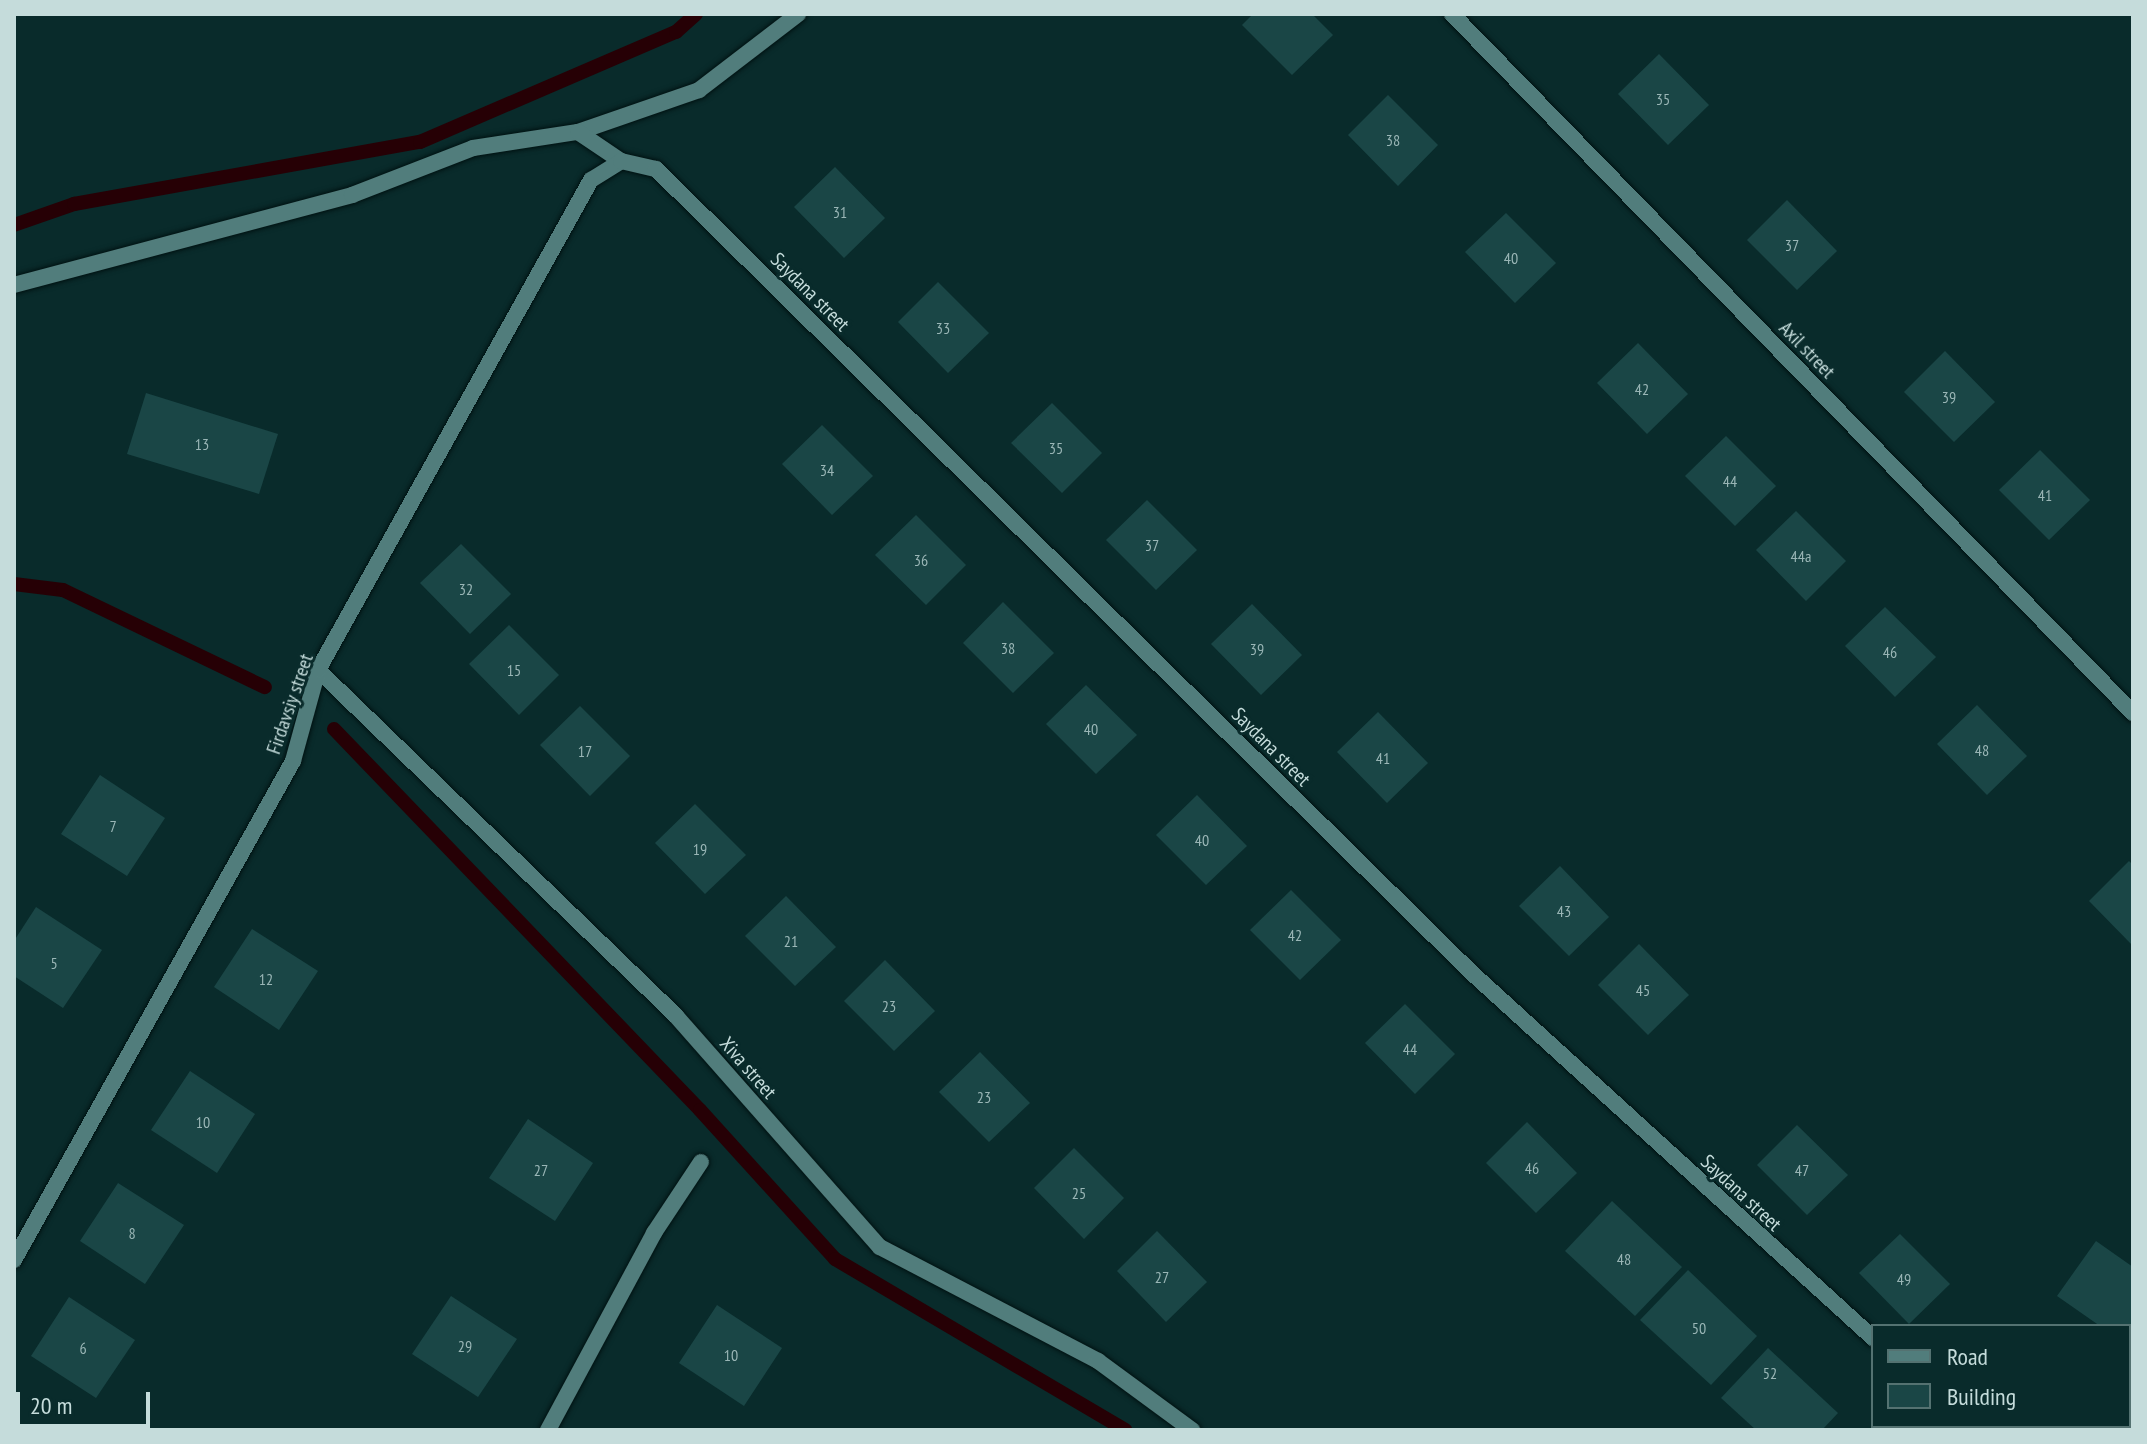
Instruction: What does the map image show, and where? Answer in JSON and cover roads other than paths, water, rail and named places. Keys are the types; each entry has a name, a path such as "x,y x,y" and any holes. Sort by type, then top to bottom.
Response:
{"street":[{"path":"14,285 352,195 473,148 578,132 699,90 798,14"},
{"name":"Axil street","path":"1452,14 2133,713"},
{"path":"578,132 621,161"},
{"name":"Saydana street","path":"621,161 656,169 1473,974 1871,1336"},
{"name":"Firdavsiy street","path":"14,1260 293,761 318,670 591,180 621,161"},
{"name":"Xiva street","path":"318,670 676,1016 880,1247 1098,1361 1192,1430"},
{"path":"548,1430 654,1233 701,1162"}],"waterway":[{"path":"14,225 74,204 420,142 676,32 696,14"},
{"path":"14,584 63,590 265,687"},
{"path":"334,729 700,1110 835,1259 1125,1430"}]}
